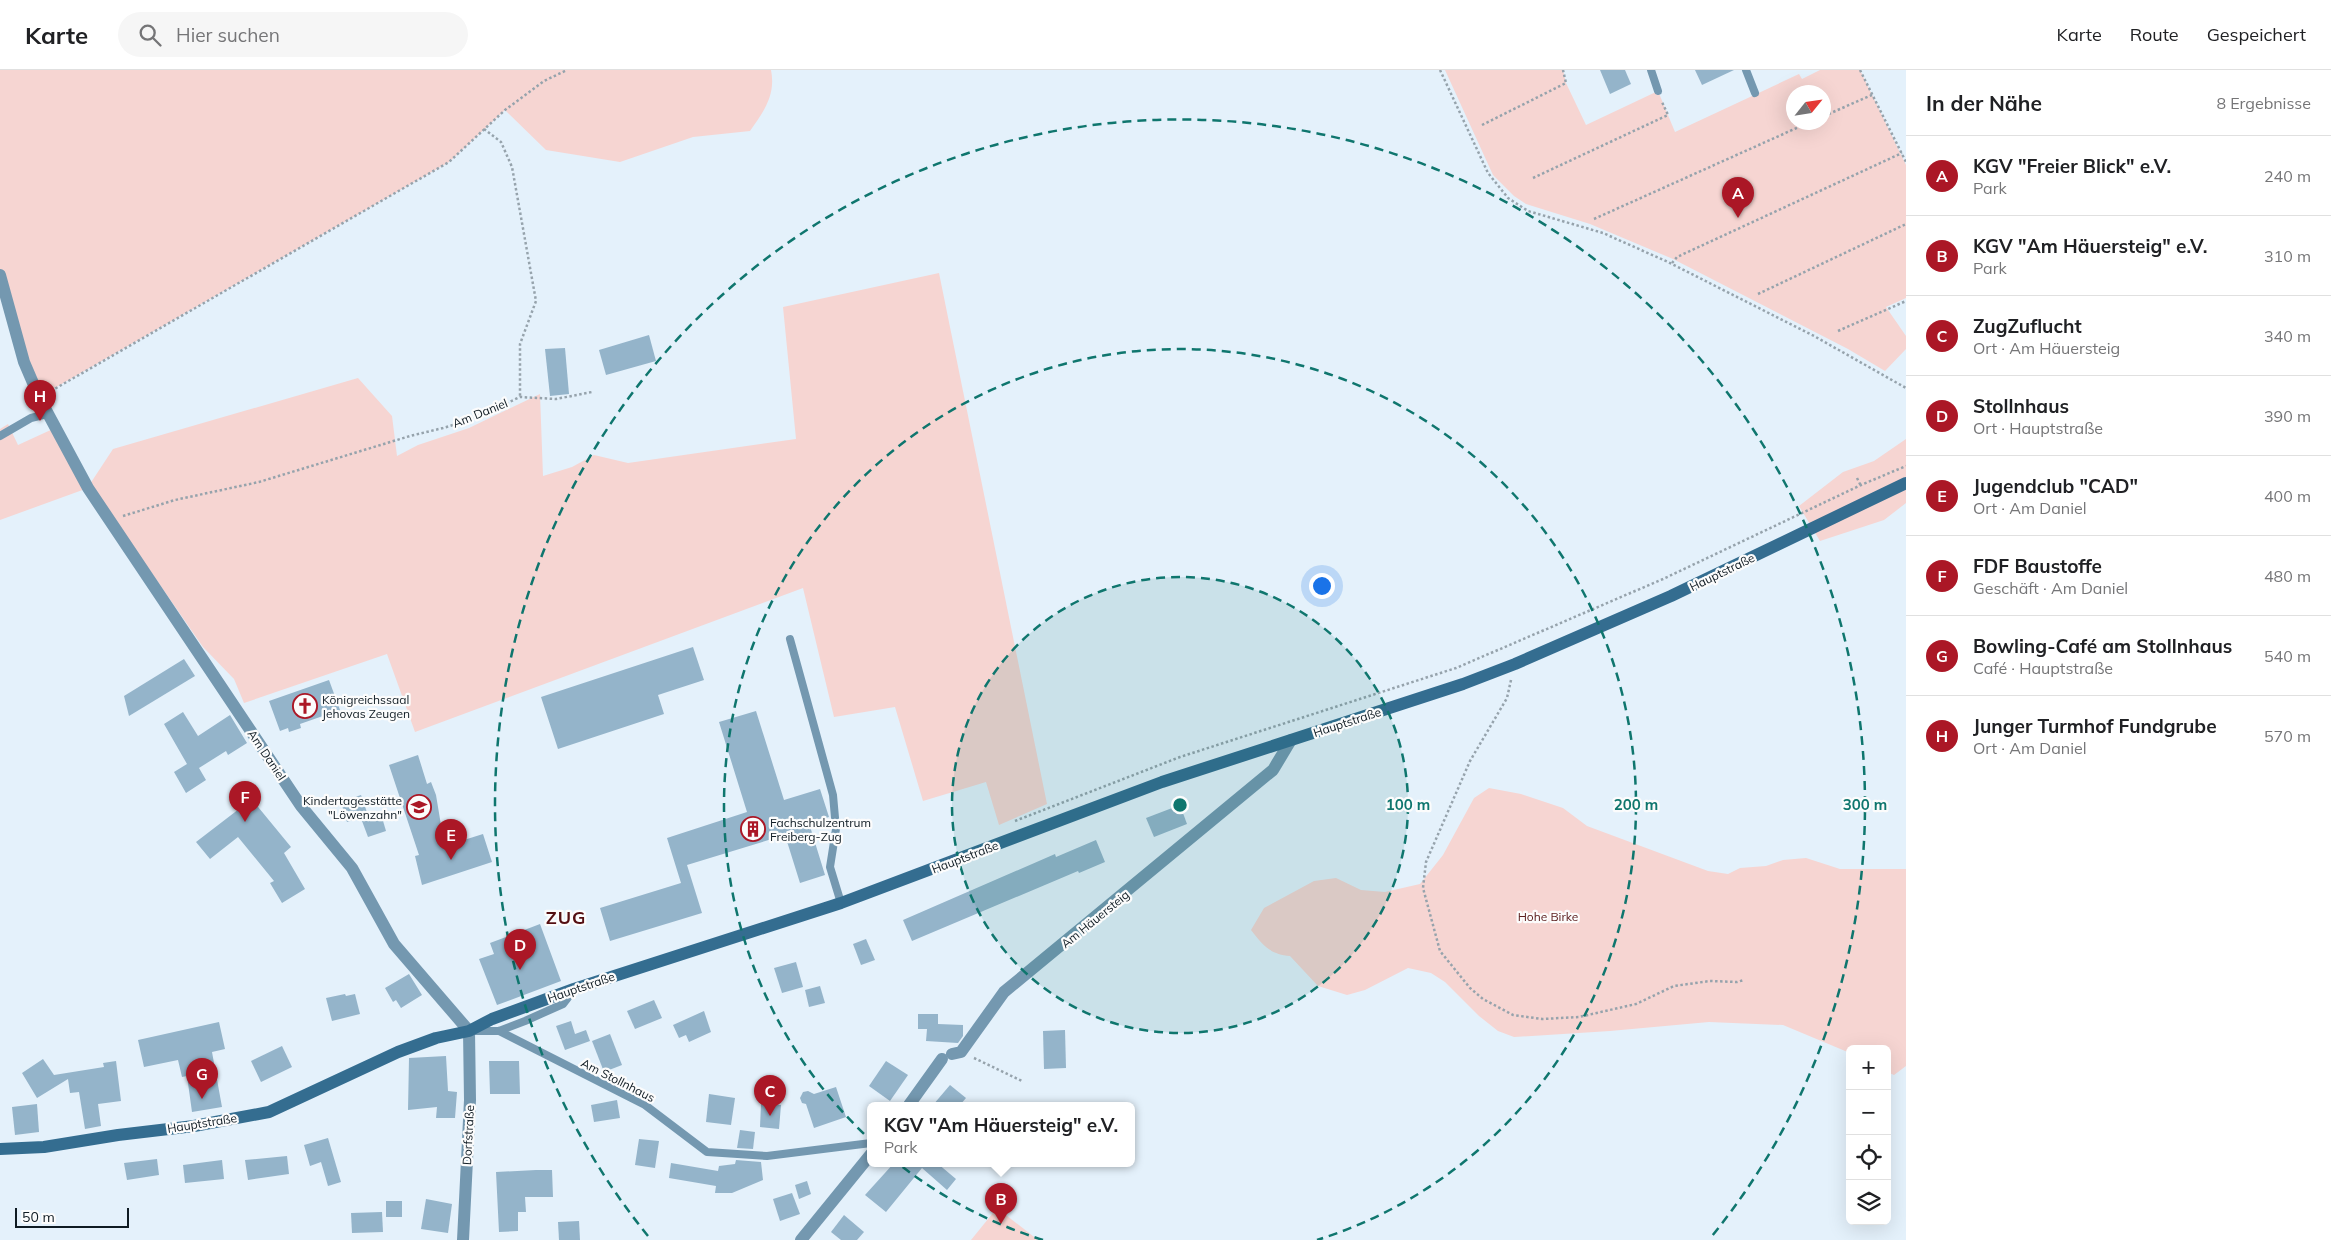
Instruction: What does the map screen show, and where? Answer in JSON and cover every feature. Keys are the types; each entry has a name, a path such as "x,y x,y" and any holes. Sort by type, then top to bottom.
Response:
{"street":[{"name":"Am Daniel","path":"0,275 24,362 47,414 88,488 301,806 352,868 394,944 469,1031"},
{"name":"Hauptstraße","path":"0,1149 44,1147 118,1135 194,1126 269,1112 398,1052 436,1038 469,1031 492,1018 574,989 841,903 1154,785 1463,684 1515,664 1671,596 1906,483"},
{"name":"Am Häuersteig","path":"912,1102 1004,992 1273,770 1291,740"},
{"name":"Dorfstraße","path":"463,1240 470,1100 469,1031"},
{"path":"801,1240 867,1159"}],"lane":[{"path":"1651,70 1658,91"},
{"path":"1746,70 1755,93"},
{"path":"0,436 31,418 47,414"},
{"path":"790,639 833,795 836,829 830,867 841,903"},
{"path":"469,1031 499,1031 563,1004 574,989"},
{"name":"Am Stollnhaus","path":"499,1031 645,1105 707,1152 767,1156 867,1143"}],"path":[{"path":"39,398 448,162 484,129 544,81 567,70"},
{"path":"1440,70 1488,173 1508,198 1528,210 1603,233 1672,263 1814,336 1906,388"},
{"path":"1482,125 1566,83 1563,70"},
{"path":"1860,70 1906,162"},
{"path":"1533,178 1668,115 1658,91"},
{"path":"1831,113 1872,95"},
{"path":"484,129 502,142 512,166 536,301 520,344 520,397"},
{"path":"1594,219 1792,130"},
{"path":"1672,263 1677,257 1902,152"},
{"path":"1758,294 1906,224"},
{"path":"1838,331 1906,301"},
{"name":"Am Daniel","path":"110,520 175,500 259,482 410,436 470,420 520,397 556,399 592,392"},
{"path":"1006,825 1180,757 1456,668 1663,579 1861,485 1906,466"},
{"path":"1515,664 1507,698 1467,767 1426,862 1423,888 1440,951 1470,988 1496,1007 1513,1015 1542,1019 1579,1017 1636,1004 1674,986 1710,981 1737,982 1744,980"},
{"path":"952,1055 1022,1081"}],"green space":[{"path":"0,70 771,70 772,87 768,102 750,131 693,137 620,162 546,150 505,110 449,162 39,397 0,275"},
{"path":"1445,70 1563,70 1566,83 1586,125 1658,91 1675,132 1799,74 1802,79 1820,70 1860,70 1906,165 1906,298 1886,307 1906,336 1906,349 1885,371 1848,349 1673,259 1590,224 1526,204 1514,196 1493,175"},
{"path":"939,273 1047,804 999,825 986,782 923,801 895,707 834,717 803,588 415,732 387,654 244,703 234,679 203,647 122,530 88,488 0,520 0,429 8,424 18,445 55,428 88,487 113,449 358,378 392,416 397,456 418,445 469,428 540,394 543,476 572,467 594,455 628,463 796,439 783,307"},
{"path":"1906,439 1906,503 1884,520 1820,541 1799,506 1843,472 1874,461"},
{"name":"Hohe Birke","path":"1489,788 1521,794 1563,808 1587,826 1708,871 1728,874 1740,868 1766,866 1783,860 1806,858 1840,869 1906,869 1906,1066 1894,1075 1891,1074 1891,1045 1846,1045 1846,1051 1783,1025 1709,1022 1514,1037 1498,1031 1479,1016 1445,982 1431,973 1408,968 1365,990 1347,995 1318,986 1290,956 1267,948 1251,930 1264,908 1314,881 1336,878 1361,890 1385,892 1420,884 1443,855 1474,798"},
{"path":"997,1208 1038,1240 971,1240"}],"building":[{"path":"1600,70 1625,70 1631,84 1610,94"},
{"path":"1695,70 1734,70 1702,85"},
{"path":"649,335 656,361 606,375 599,350"},
{"path":"565,348 569,394 550,396 545,349"},
{"path":"693,647 704,680 658,695 664,714 558,749 541,697"},
{"path":"184,659 195,676 129,716 124,696"},
{"name":"Königreichssaal Jehovas Zeugen","path":"329,680 340,710 300,724 301,728 289,732 288,728 280,731 269,701"},
{"name":"Fachschulzentrum Freiberg-Zug","path":"756,711 784,800 820,789 829,817 809,823 825,875 800,883 785,835 687,865 702,913 610,941 600,908 681,883 667,838 747,812 719,722"},
{"path":"183,712 198,736 230,715 247,743 228,755 226,751 199,768 206,780 186,793 174,772 187,764 164,724"},
{"path":"418,755 427,784 431,782 436,795 441,825 448,845 483,834 492,862 422,885 415,856 419,855 389,765"},
{"path":"245,791 291,847 284,853 305,889 282,903 270,883 274,881 238,837 210,859 196,842 239,809 232,801"},
{"path":"361,795 368,815 347,822 341,802"},
{"path":"1180,805 1187,824 1154,837 1146,818"},
{"path":"381,814 386,831 368,837 362,821"},
{"path":"1096,840 1105,862 1079,873 1078,871 912,941 903,920 1055,854 1056,857"},
{"path":"540,924 561,981 497,1005 479,959 494,954 490,943"},
{"path":"866,939 875,960 861,965 853,944"},
{"path":"796,962 803,987 782,993 774,968"},
{"path":"409,974 422,995 401,1008 396,1000 393,1002 385,988"},
{"path":"820,986 825,1003 809,1007 805,990"},
{"path":"345,994 346,996 355,994 360,1014 332,1021 326,998"},
{"path":"654,1000 662,1018 635,1029 627,1011"},
{"path":"704,1011 711,1032 689,1042 686,1035 679,1038 673,1025"},
{"path":"918,1014 938,1014 938,1024 963,1025 963,1036 958,1043 926,1041 927,1029 918,1029"},
{"path":"571,1021 575,1034 586,1030 590,1041 565,1050 556,1026"},
{"path":"219,1022 225,1049 212,1052 222,1107 192,1112 187,1076 182,1077 178,1060 144,1067 138,1040"},
{"path":"1065,1030 1066,1068 1044,1069 1043,1031"},
{"path":"610,1034 622,1065 604,1072 592,1041"},
{"path":"282,1046 292,1067 261,1082 251,1061"},
{"path":"446,1056 448,1091 457,1092 455,1118 436,1118 437,1107 408,1110 409,1058"},
{"path":"43,1059 54,1075 104,1067 103,1063 116,1061 121,1101 98,1104 101,1126 85,1129 79,1092 70,1093 68,1079 37,1098 22,1073"},
{"path":"489,1061 519,1061 520,1094 490,1094"},
{"path":"886,1061 908,1075 890,1101 869,1086"},
{"path":"950,1085 966,1098 963,1102 936,1102"},
{"path":"836,1087 846,1117 814,1128 806,1104 802,1103 800,1098 803,1092 808,1091 814,1094"},
{"path":"709,1094 735,1098 731,1125 706,1122"},
{"path":"617,1100 620,1118 594,1122 591,1105"},
{"path":"37,1104 39,1132 15,1135 12,1107"},
{"path":"761,1104 781,1105 779,1129 760,1127"},
{"path":"740,1130 755,1132 753,1149 737,1148"},
{"path":"328,1138 341,1182 328,1186 321,1162 310,1166 304,1145"},
{"path":"639,1139 659,1141 655,1168 635,1165"},
{"path":"287,1156 289,1174 248,1180 245,1160"},
{"path":"157,1159 159,1175 127,1180 124,1163"},
{"path":"222,1160 224,1179 185,1183 183,1165"},
{"path":"736,1160 761,1162 763,1180 732,1193 715,1193 716,1186 669,1178 671,1163 718,1171 719,1166 735,1164"},
{"path":"890,1167 942,1167 956,1179 947,1190 922,1168 886,1212 865,1195"},
{"path":"552,1170 553,1197 525,1197 526,1212 518,1212 518,1231 499,1232 496,1172"},
{"path":"807,1181 811,1194 799,1199 795,1185"},
{"path":"792,1193 800,1214 780,1221 773,1199"},
{"path":"426,1199 452,1204 448,1233 421,1229"},
{"path":"386,1201 402,1201 402,1217 386,1217"},
{"path":"382,1212 383,1232 352,1233 351,1213"},
{"path":"844,1215 864,1232 857,1240 841,1240 831,1232"},
{"path":"579,1221 580,1240 559,1240 558,1222"}],"place":[{"name":"KGV \"Freier Blick\" e.V.","path":"1738,218"},
{"name":"Junger Turmhof Fundgrube","path":"40,421"},
{"name":"Königreichssaal Jehovas Zeugen","path":"305,706"},
{"name":"Kindertagesstätte \"Löwenzahn\"","path":"419,807"},
{"name":"FDF Baustoffe","path":"245,822"},
{"name":"Fachschulzentrum Freiberg-Zug","path":"753,829"},
{"name":"Jugendclub \"CAD\"","path":"451,860"},
{"name":"Stollnhaus","path":"520,970"},
{"name":"Bowling-Café am Stollnhaus","path":"202,1099"},
{"name":"ZugZuflucht","path":"770,1116"},
{"name":"KGV \"Am Häuersteig\" e.V.","path":"1001,1224"}],"district":[{"name":"ZUG","path":"566,917"}]}
